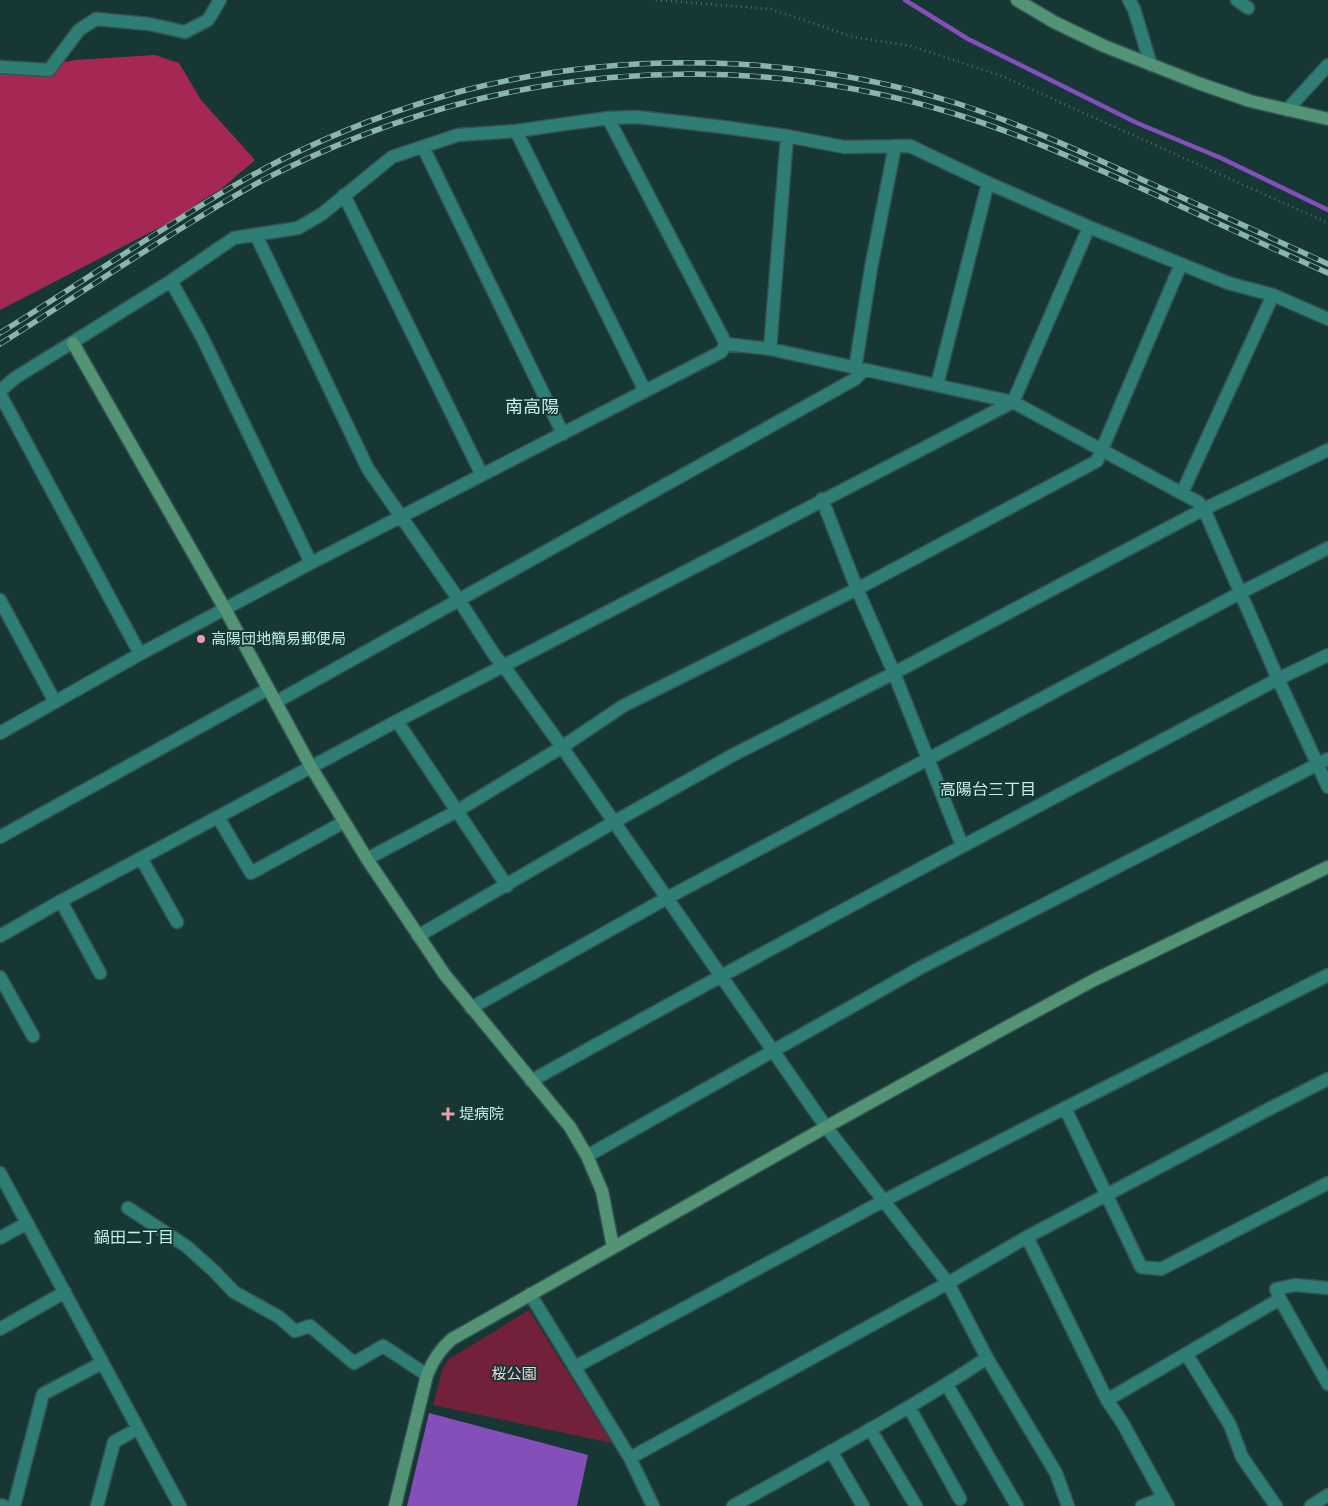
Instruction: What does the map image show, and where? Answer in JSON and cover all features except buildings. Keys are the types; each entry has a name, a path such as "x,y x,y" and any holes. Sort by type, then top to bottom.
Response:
{"street":[{"path":"0,67 49,70 79,30 96,19 149,24 185,32 208,20 220,0"},
{"path":"1017,0 1054,22 1104,46 1151,65 1250,101 1328,119"},
{"path":"1129,0 1151,65"},
{"path":"1287,110 1328,65"},
{"path":"608,118 726,344"},
{"path":"140,654 0,392 15,378 171,281 234,238 298,228 322,214 392,157 458,135 516,131 608,118 637,118 723,127 787,136 844,147 910,146 988,183 1089,227 1228,283 1273,295 1328,319"},
{"path":"516,131 646,391"},
{"path":"770,349 787,136"},
{"path":"276,702 855,380 859,370 871,268 895,146"},
{"path":"423,147 563,434"},
{"path":"937,385 988,183"},
{"path":"344,195 482,475"},
{"path":"0,936 61,901 503,665 1013,402 1089,227"},
{"path":"256,235 368,469 494,656 503,665 562,747 826,1127 885,1200 948,1283 987,1358 1056,1474 1068,1506"},
{"path":"367,859 457,811 562,747 623,706 857,589 1098,461 1181,264"},
{"path":"171,281 202,337 311,563"},
{"path":"1182,493 1273,295"},
{"path":"73,343 225,609 311,767 367,859 445,975 570,1127 587,1156 602,1192 613,1247"},
{"path":"726,344 770,349 859,370 1013,402 1198,502 1204,509 1278,679 1323,761 1328,787"},
{"path":"0,733 140,654 311,563 721,352 726,344"},
{"path":"418,936 733,755 894,673 1204,509 1328,450"},
{"path":"822,499 962,845"},
{"path":"472,1008 667,898 928,758 1328,548"},
{"path":"0,600 55,702"},
{"path":"531,1081 720,975 962,845 1278,679 1328,655"},
{"path":"0,837 268,689"},
{"path":"397,721 507,886"},
{"path":"587,1156 920,968 1323,761"},
{"path":"218,817 251,873 344,822"},
{"path":"141,858 177,922"},
{"path":"395,1506 427,1375 441,1348 452,1338 826,1127 1094,980 1328,867"},
{"path":"61,901 100,973"},
{"path":"575,1368 885,1200 1328,974"},
{"path":"0,977 33,1036"},
{"path":"630,1458 948,1283 1027,1237 1267,1110 1328,1080"},
{"path":"1065,1108 1108,1194 1141,1267 1161,1269 1328,1183"},
{"path":"0,1173 180,1506"},
{"path":"128,1208 186,1246 234,1292 280,1318 295,1331 310,1326 354,1362 383,1346 427,1375"},
{"path":"0,1238 27,1223"},
{"path":"1027,1237 1107,1400 1122,1422 1166,1502 1142,1506"},
{"path":"1328,1288 1295,1285 1276,1289 1328,1384"},
{"path":"0,1329 65,1292"},
{"path":"530,1294 630,1458 653,1506"},
{"path":"1107,1400 1280,1299"},
{"path":"1187,1355 1230,1425 1242,1457 1276,1506"},
{"path":"733,1506 947,1385 987,1358"},
{"path":"14,1506 43,1394 102,1363"},
{"path":"947,1385 1017,1506"},
{"path":"909,1407 960,1499"},
{"path":"97,1506 114,1442 137,1429"},
{"path":"870,1429 916,1506"},
{"path":"831,1452 863,1506"},
{"path":"1311,1506 1328,1495"},
{"path":"0,1505 4,1506"}],"path":[{"path":"656,0 772,9 853,37 911,46 1002,76 1328,223"}],"green space":[{"name":"桜公園","path":"529,1310 612,1443 433,1405 443,1368 449,1359"}],"shaded area":[{"path":"155,55 179,63 201,100 255,160 220,190 180,217 0,310 0,74 75,60"},
{"path":"429,1413 588,1455 577,1506 407,1506"}],"waterway":[{"path":"905,0 968,39 1137,123 1221,158 1328,210"}],"railway":[{"path":"0,333 211,199 281,160 347,130 462,91 523,77 585,68 648,63 712,63 775,67 837,75 899,87 959,104 1030,130 1328,264"},
{"path":"0,344 218,205 268,177 361,136 443,108 526,89 611,78 696,74 782,79 867,92 952,113 1074,159 1328,273"}],"place":[{"name":"高陽団地簡易郵便局","path":"201,639"},
{"name":"堤病院","path":"448,1114"}],"district":[{"name":"南高陽","path":"532,407"},
{"name":"高陽台三丁目","path":"988,789"},
{"name":"鍋田二丁目","path":"134,1237"}]}
